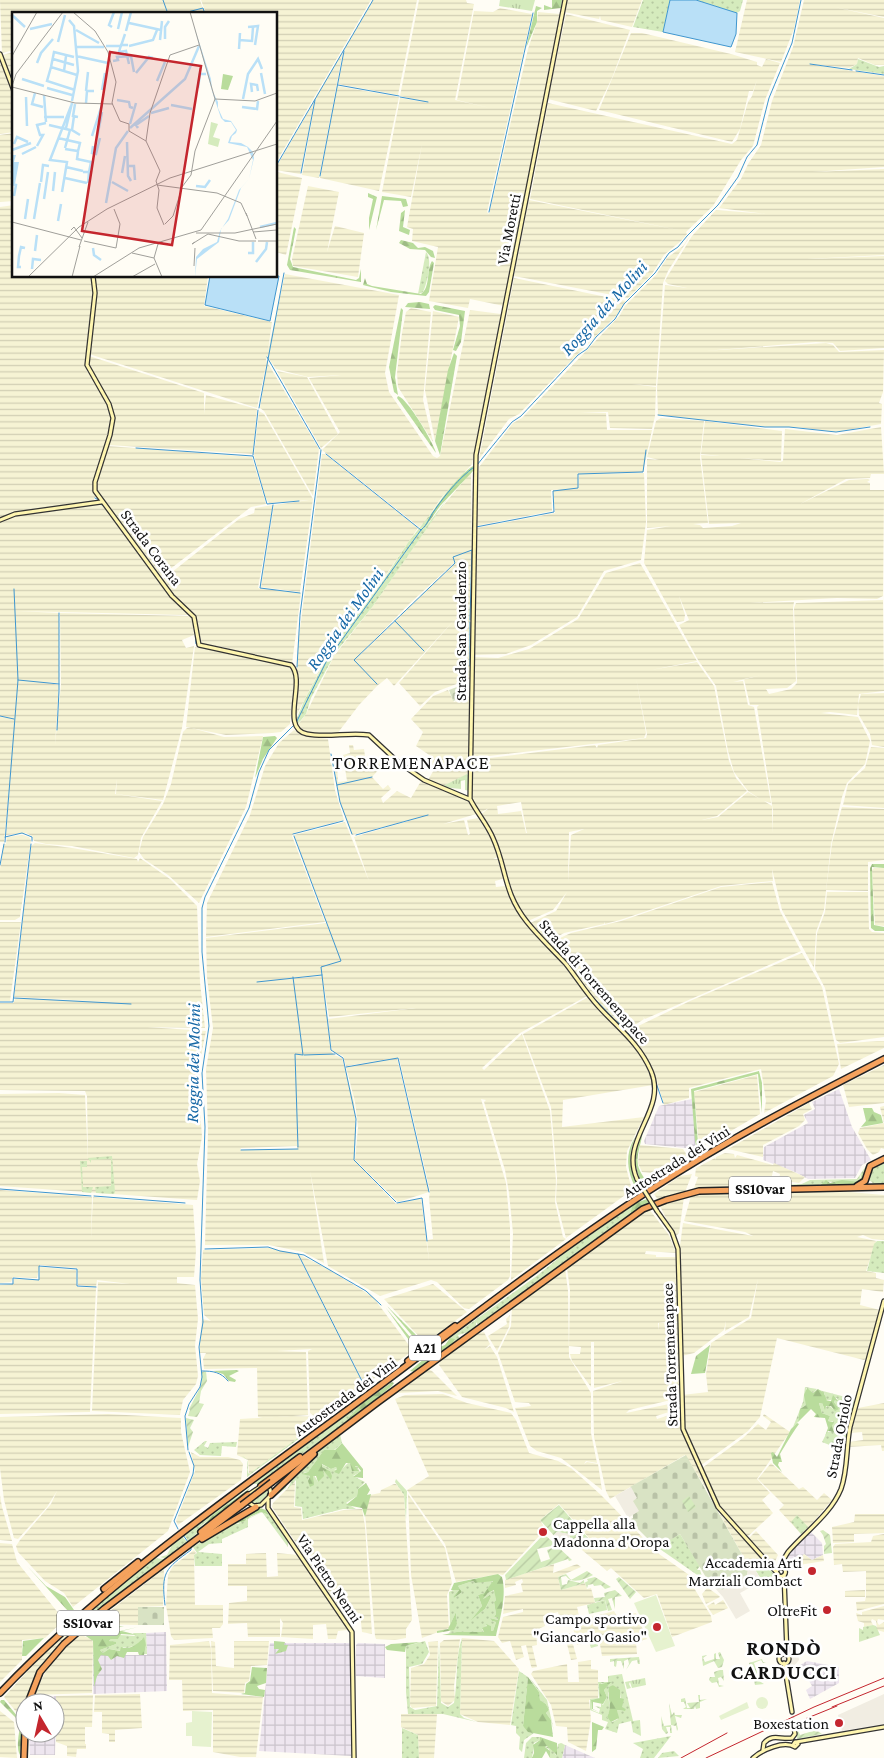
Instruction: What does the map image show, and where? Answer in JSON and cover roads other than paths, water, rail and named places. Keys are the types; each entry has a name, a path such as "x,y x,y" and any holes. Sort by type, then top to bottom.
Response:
{"highway":[{"name":"Autostrada dei Vini","path":"0,1695 31,1661 98,1599 152,1556 598,1225 734,1139 884,1057"},
{"name":"Autostrada dei Vini","path":"0,1688 39,1648 127,1570 563,1246 710,1149 758,1121 884,1057"},
{"path":"852,1187 862,1184 870,1166 883,1160"},
{"path":"866,1176 871,1184 884,1187"},
{"name":"SS10var","path":"32,1693 40,1672 58,1650 104,1610 326,1441 628,1219 649,1207 681,1195 699,1191 884,1187"},
{"path":"261,1486 321,1442 326,1441"},
{"path":"270,1497 325,1445 326,1441"},
{"path":"188,1546 200,1533 248,1495"},
{"path":"188,1546 257,1506"}],"street":[{"name":"Via Moretti","path":"476,463 565,0"},
{"path":"0,54 12,86"},
{"name":"Strada Corana","path":"93,278 95,293 86,365 109,404 113,418 110,435 94,484 95,492 172,596 194,617 199,645 286,663 293,667 296,680 295,725 305,734 329,736 369,735 398,762 424,780 470,799"},
{"name":"Strada San Gaudenzio","path":"470,799 476,463"},
{"path":"0,520 20,513 102,502"},
{"name":"Strada di Torremenapace","path":"470,799 492,835 507,889 523,917 567,966 600,1008 630,1038 651,1072 656,1087 655,1096 635,1142 632,1154 633,1169 637,1179 657,1210"},
{"name":"Strada Torremenapace","path":"657,1210 672,1232 678,1249 683,1429 718,1507 778,1572"},
{"name":"Strada Oriolo","path":"778,1572 784,1559 830,1507 840,1490 850,1427 884,1301"},
{"path":"261,1486 268,1487 270,1497 268,1508 249,1503 248,1495 261,1486"},
{"path":"257,1506 270,1497"},
{"name":"Via Pietro Nenni","path":"268,1508 352,1632 354,1758"},
{"path":"784,1559 783,1568 786,1571 784,1575 785,1647 784,1654 780,1660 784,1663 792,1712"},
{"path":"778,1572 783,1568"},
{"path":"778,1572 784,1575"},
{"path":"778,1572 785,1592"},
{"path":"784,1654 789,1660 784,1663"},
{"path":"763,1750 765,1742 774,1737 792,1738 795,1734 794,1727"},
{"path":"754,1758 763,1750 884,1727"}],"water":[{"path":"670,0 696,0 737,13 736,34 731,47 663,32"},
{"path":"279,276 270,321 205,305 210,278 278,278"}],"waterway":[{"path":"163,0 167,12"},
{"path":"278,163 373,0"},
{"name":"Roggia dei Molini","path":"477,465 512,422 521,416 578,355 587,349 596,337 615,319 624,304 655,273 669,253 678,247 718,205 738,177 747,157 757,145 769,98 792,43 801,0"},
{"path":"188,12 203,8 204,12"},
{"path":"489,212 533,13"},
{"path":"320,176 344,51"},
{"path":"810,64 852,70"},
{"path":"856,71 884,75"},
{"path":"338,85 399,96"},
{"path":"400,97 428,102"},
{"path":"301,173 315,100"},
{"path":"259,408 284,273"},
{"path":"267,357 320,449"},
{"path":"253,455 258,410"},
{"path":"658,415 765,427 789,427 836,432 870,427"},
{"path":"136,448 253,456 267,504 299,501"},
{"path":"297,667 300,615 321,450"},
{"path":"476,527 554,512 553,491 578,488 578,474 643,472 646,450"},
{"path":"326,454 421,530"},
{"name":"Roggia dei Molini","path":"188,1450 185,1416 189,1404 200,1387 202,1377 199,1347 203,1322 200,1280 205,1127 202,1073 209,1026 202,952 202,908 205,897 249,808 259,772 269,750 296,723 326,662 438,505 468,471 474,467"},
{"path":"95,498 99,500"},
{"path":"98,504 103,505 138,552"},
{"path":"273,505 260,588 300,593"},
{"path":"377,684 354,660 455,563 453,557 472,550 470,620"},
{"path":"161,583 170,596"},
{"path":"5,842 18,680 14,589"},
{"path":"57,730 59,613"},
{"path":"395,621 424,651"},
{"path":"470,622 470,666"},
{"path":"195,630 196,644 217,650"},
{"path":"18,680 59,684"},
{"path":"0,716 14,719"},
{"path":"331,754 340,802 352,834"},
{"path":"337,785 372,777"},
{"path":"356,835 428,815"},
{"path":"293,834 343,821"},
{"path":"5,837 22,833 32,837 32,841"},
{"path":"294,836 341,961 321,967 331,1050 343,1058 356,1119 354,1160 396,1202"},
{"path":"0,865 4,844"},
{"path":"0,1002 13,1002 31,844"},
{"path":"257,982 322,975"},
{"path":"293,977 303,1055 295,1054 298,1147"},
{"path":"590,994 613,1018"},
{"path":"14,998 131,1004"},
{"path":"615,1020 620,1024"},
{"path":"628,1033 644,1054"},
{"path":"304,1055 335,1054"},
{"path":"346,1067 398,1058 429,1192"},
{"path":"652,1071 663,1103"},
{"path":"241,1150 298,1149"},
{"path":"0,1189 91,1196"},
{"path":"94,1196 185,1203"},
{"path":"397,1203 422,1198 427,1241"},
{"path":"205,1249 268,1247 304,1255 366,1291 381,1305"},
{"path":"298,1254 364,1385"},
{"path":"0,1284 13,1284 13,1278 39,1280 39,1266 77,1269 77,1286 96,1287"},
{"path":"202,1371 217,1373 228,1381"},
{"path":"178,1529 174,1521 193,1474 194,1466 189,1452"},
{"path":"183,1535 188,1542"},
{"path":"165,1605 164,1585 167,1572 175,1562 191,1550 191,1547"}],"tunnel":[{"path":"792,1712 794,1727"}],"railway":[{"path":"706,1758 814,1707 884,1678"},
{"path":"832,1707 884,1686"},
{"path":"805,1719 837,1706"},
{"path":"681,1758 727,1733"}],"place":[{"name":"Cappella alla Madonna d'Oropa","path":"543,1532"},
{"name":"Accademia Arti Marziali Combact","path":"812,1571"},
{"name":"OltreFit","path":"827,1610"},
{"name":"Campo sportivo \"Giancarlo Gasio\"","path":"657,1627"},
{"name":"Boxestation","path":"839,1723"}],"district":[{"name":"TORREMENAPACE","path":"411,762"},
{"name":"RONDÒ CARDUCCI","path":"784,1660"}]}
